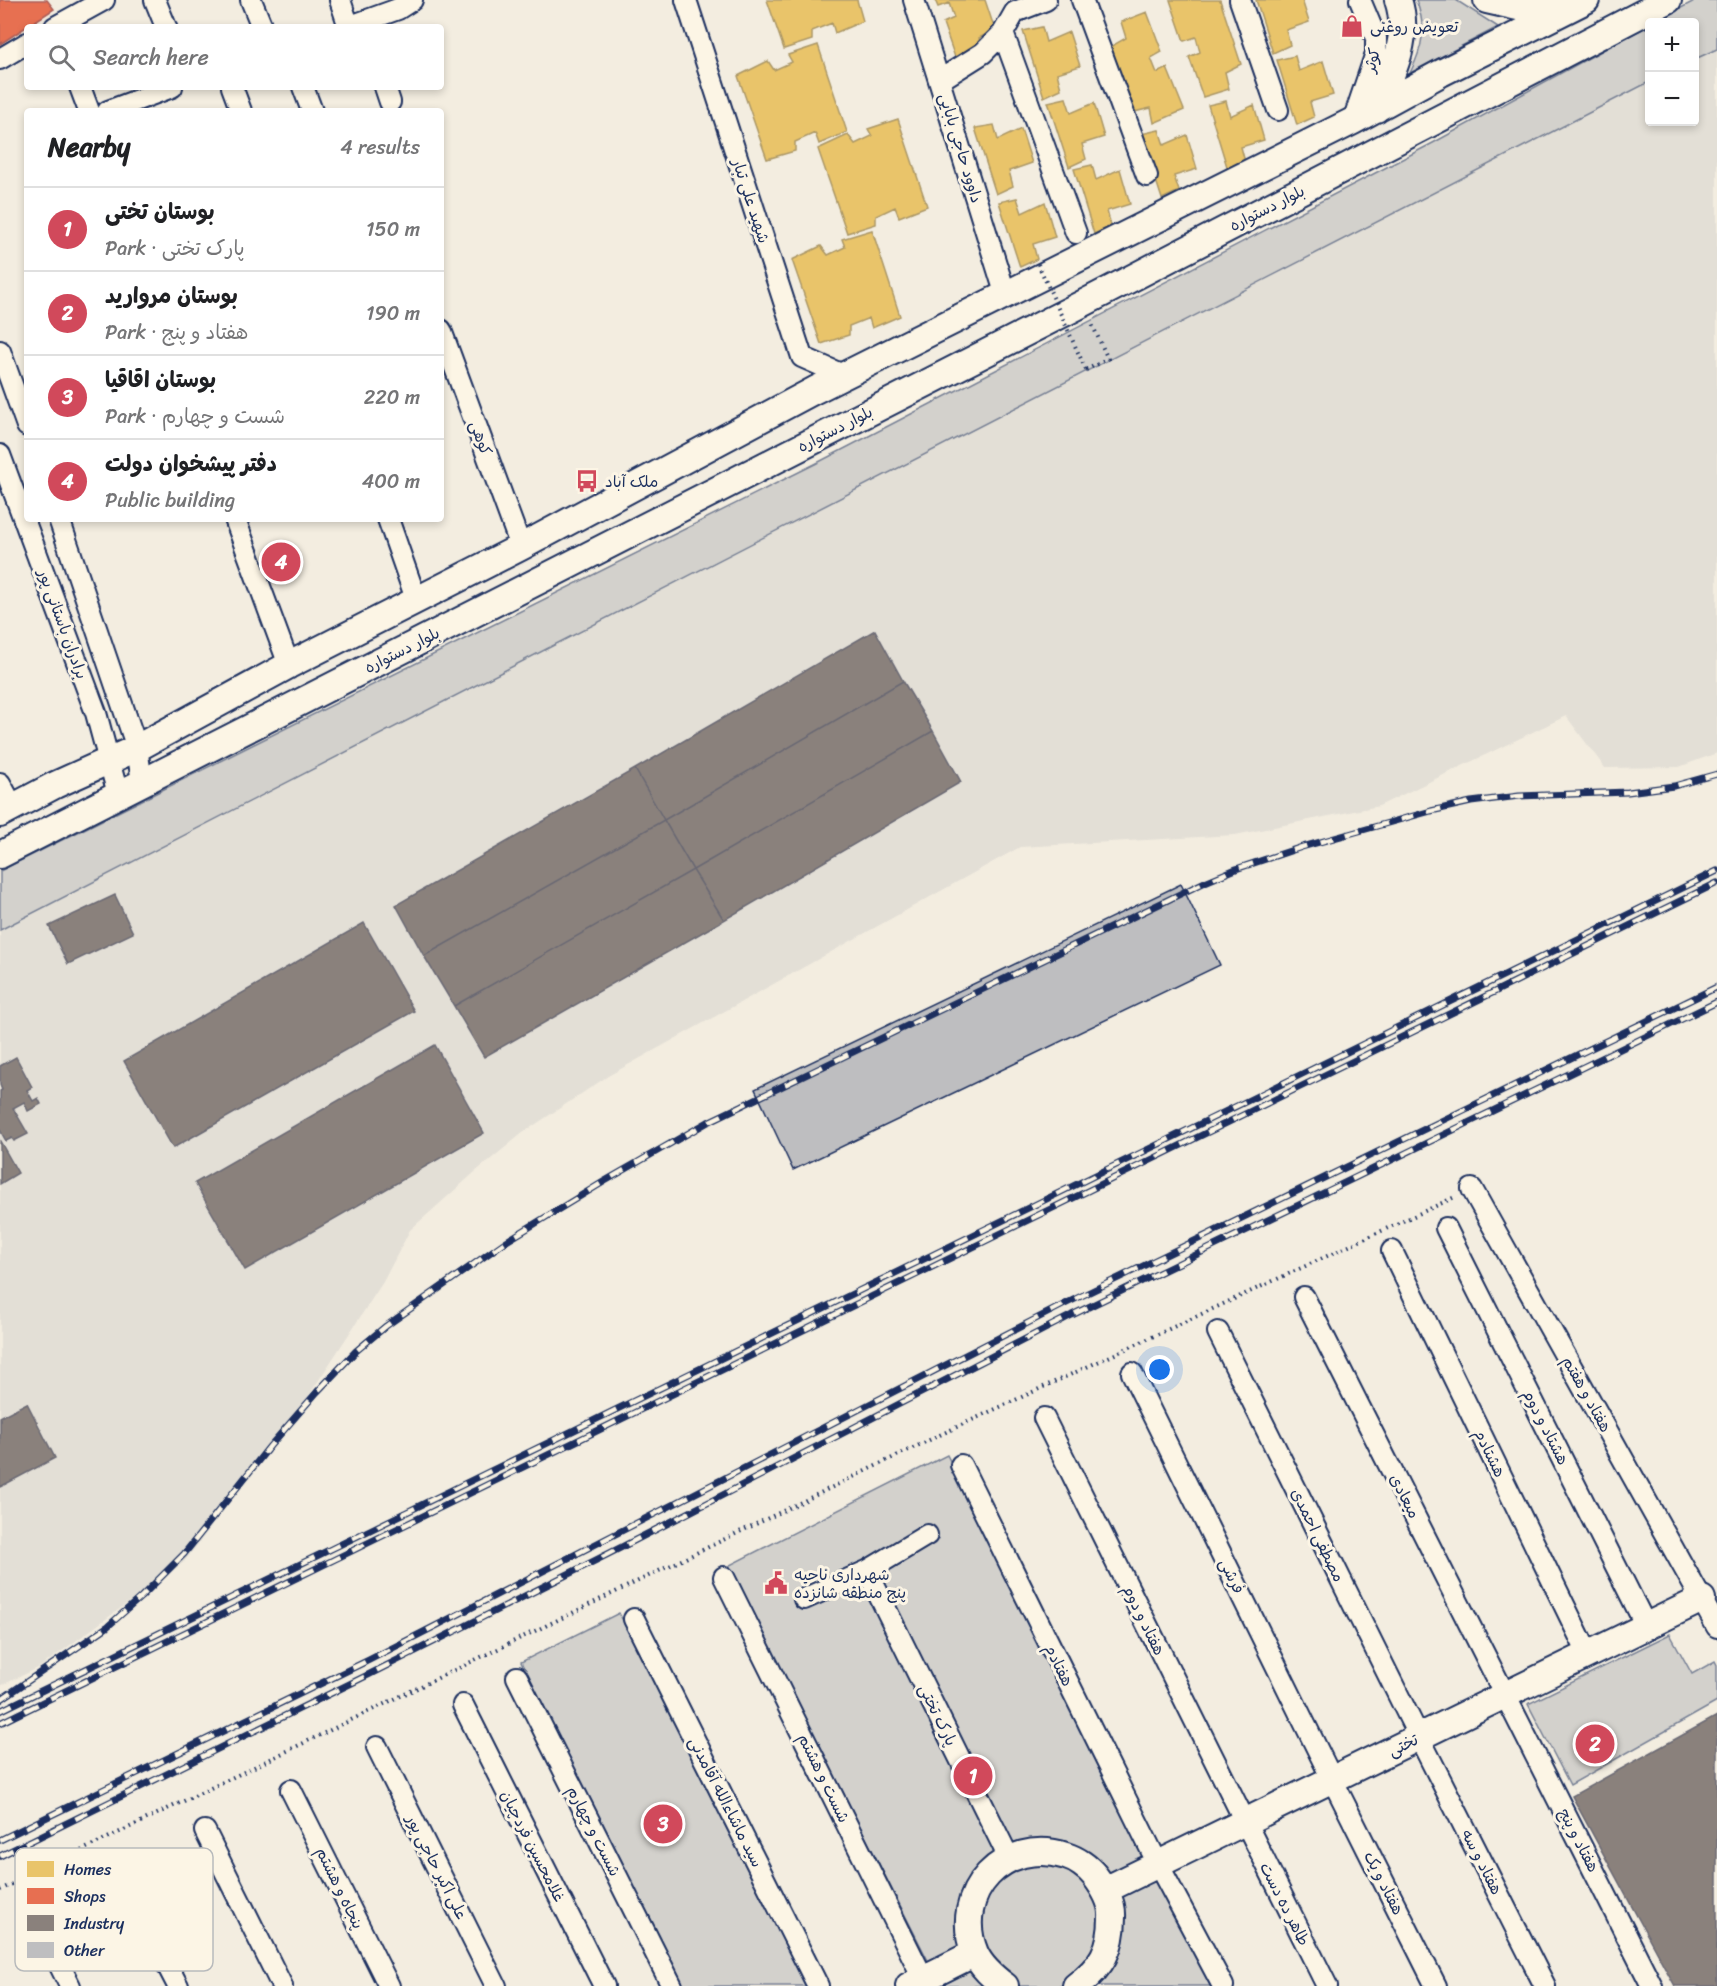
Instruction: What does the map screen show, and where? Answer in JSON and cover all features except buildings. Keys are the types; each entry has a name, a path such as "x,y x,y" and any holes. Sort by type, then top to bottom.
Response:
{"main road":[{"path":"1376,109 1402,42 1403,22 1398,0"},
{"path":"1487,0 1518,7 1542,7 1585,1"},
{"name":"بلوار دستواره","path":"0,855 1082,304 1668,0"},
{"path":"6,810 137,748 289,665 521,547 845,376 1353,121 1441,73 1585,1"},
{"name":"تختی","path":"1106,1890 1702,1599"},
{"path":"1005,1986 988,1973 975,1953 969,1932 970,1910 977,1888 991,1870 1009,1858 1030,1851 1053,1851 1074,1858 1092,1872 1106,1890 1113,1912 1112,1935 1105,1957 1086,1982"},
{"path":"920,1984 975,1953"}],"street":[{"path":"60,24 104,0"},
{"path":"155,0 165,24"},
{"path":"251,0 261,24"},
{"path":"340,0 355,24"},
{"path":"361,24 398,9 412,0"},
{"name":"شهید علی تبار","path":"686,0 802,357 845,376"},
{"name":"داوود حاجی بابایی","path":"914,0 1006,296"},
{"path":"940,80 983,52 1003,33 1013,6 1046,0"},
{"path":"1082,0 1147,176"},
{"path":"1240,0 1278,110"},
{"name":"کوثر","path":"1353,121 1377,53 1378,44 1360,0"},
{"path":"1003,33 1076,233"},
{"path":"0,59 24,45"},
{"path":"81,90 88,108"},
{"path":"116,108 164,90"},
{"path":"233,90 240,108"},
{"path":"304,90 311,108"},
{"name":"کوهی","path":"444,342 521,547"},
{"path":"0,351 24,418"},
{"name":"برادران باستانی پور","path":"0,455 24,520"},
{"name":"برادران باستانی پور","path":"25,522 96,713 118,794"},
{"name":"برادران باستانی پور","path":"60,522 137,748 142,782"},
{"path":"237,522 289,665"},
{"path":"389,522 416,599"},
{"path":"0,783 6,810"},
{"name":"هفتاد و هفتم","path":"1472,1189 1717,1627"},
{"name":"هشتاد و دوم","path":"1446,1228 1646,1626"},
{"name":"هشتادم","path":"1392,1251 1588,1654"},
{"name":"میعادی","path":"1304,1297 1506,1695"},
{"name":"مصطفی احمدی","path":"1218,1332 1419,1737"},
{"name":"فرشی","path":"1132,1373 1332,1779"},
{"name":"هفتاد و دوم","path":"1044,1418 1244,1822"},
{"name":"هفتادم","path":"961,1465 1158,1864 1223,1986"},
{"path":"804,1599 867,1572 927,1535"},
{"name":"پارک تختی","path":"867,1572 1009,1858"},
{"name":"شست و هشتم","path":"724,1578 920,1984"},
{"name":"سید ماشاءالله آقامدنی","path":"634,1618 818,1986"},
{"name":"شست و چهارم","path":"517,1677 672,1986"},
{"name":"هفتاد و پنج","path":"1506,1695 1652,1986"},
{"name":"غلامحسین فردچیان","path":"463,1705 604,1986"},
{"name":"هفتاد و سه","path":"1419,1737 1545,1986"},
{"name":"علی اکبر حاجی پور","path":"377,1747 496,1986"},
{"name":"هفتاد و یک","path":"1332,1779 1436,1986"},
{"name":"پنجاه و هشتم","path":"291,1790 389,1986"},
{"name":"طاهر ده دست","path":"1244,1822 1327,1986"},
{"path":"205,1832 282,1986"},
{"path":"62,1971 70,1986"},
{"path":"170,1971 178,1986"}],"path":[{"path":"1038,264 1086,370 1108,359 1082,304"},
{"path":"87,1848 928,1441 1472,1189"},
{"path":"0,1890 15,1883"}],"shaded area":[{"path":"1416,0 1456,0 1498,27 1410,73 1421,46 1422,37 1422,20"},
{"path":"1696,0 1717,0 1717,49 1699,57 1699,18 1662,18"},
{"path":"1645,27 1645,84 0,930 0,871 815,464 1433,143"},
{"path":"1717,49 1717,753 1679,767 1605,768 1566,716 1379,806 1235,835 1020,847 608,1076 524,1132 475,1172 410,1230 383,1282 294,1418 184,1562 40,1667 0,1686 0,930 1645,84 1645,126 1699,126 1699,57"},
{"path":"947,1455 1217,1986 941,1986 728,1566"},
{"path":"619,1613 806,1986 683,1986 521,1662"},
{"path":"1670,1634 1692,1674 1715,1661 1717,1665 1717,1702 1570,1785 1528,1704"}],"railway":[{"path":"0,1700 107,1627 141,1597 184,1554 270,1446 317,1392 356,1351 386,1326 505,1242 708,1122 1236,869 1302,847 1471,802 1519,796 1628,792 1674,786 1717,774"},
{"path":"0,1711 1717,871"},
{"path":"0,1723 1717,883"},
{"path":"0,1840 369,1660 1067,1303 1717,987"},
{"path":"16,1848 620,1548 1072,1315 1717,1002"},
{"path":"0,1856 15,1849"}],"place":[{"name":"تعویض روغنی","path":"1352,26"},
{"name":"ملک آباد","path":"587,481"},
{"name":"دفتر پیشخوان دولت","path":"281,562"},
{"name":"شهرداری ناحیه پنج منطقه شانزده","path":"776,1583"},
{"name":"بوستان مروارید","path":"1595,1744"},
{"name":"بوستان تختی","path":"973,1776"},
{"name":"بوستان اقاقیا","path":"663,1824"}]}
